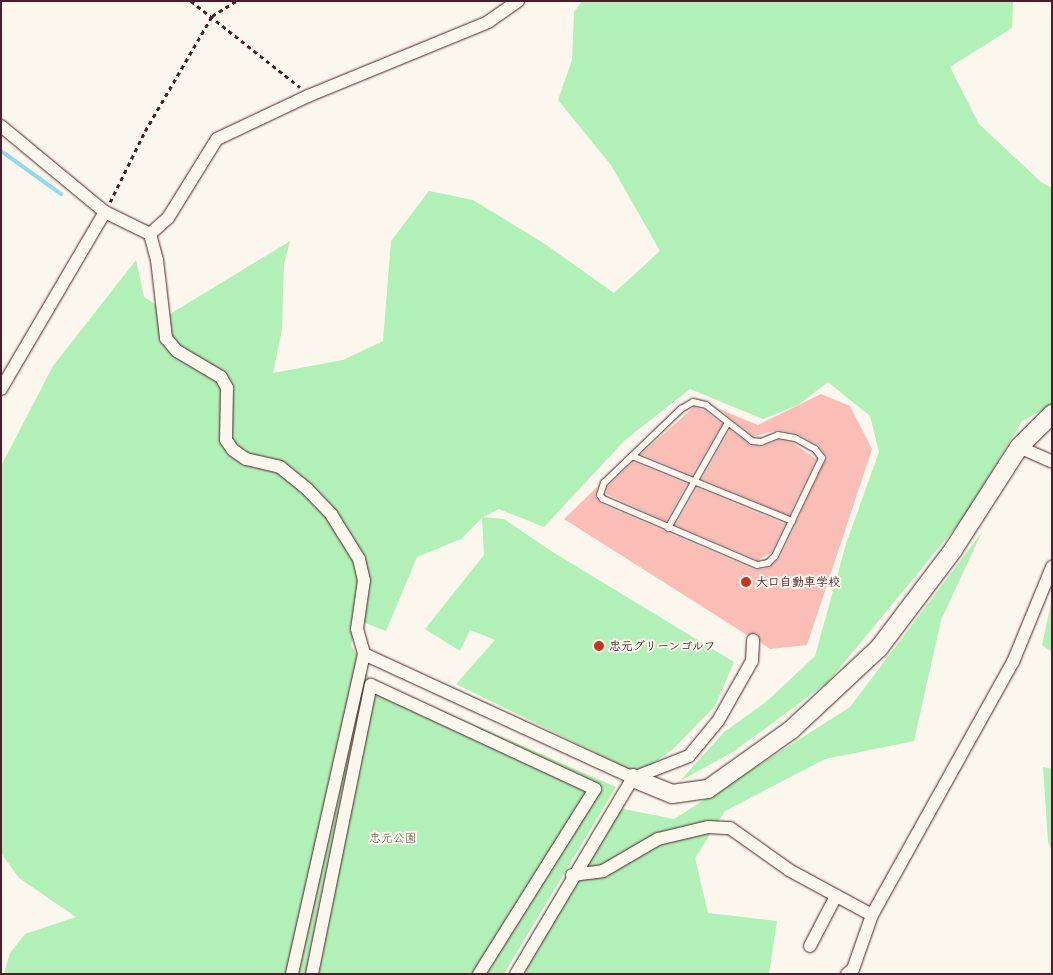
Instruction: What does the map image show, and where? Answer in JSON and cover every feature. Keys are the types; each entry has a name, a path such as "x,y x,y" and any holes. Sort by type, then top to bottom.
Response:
{"street":[{"path":"150,234 168,218 217,139 308,96 488,22 518,1"},
{"path":"1,126 106,212 150,234 157,260 166,338 177,351 222,377 227,388 226,440 232,450 246,459 280,467 307,489 331,514 359,558 364,580 358,630 364,654 292,974"},
{"path":"1,389 106,212"},
{"path":"364,654 633,778 672,794 708,789 791,730 879,648 953,550 1019,447 1052,414"},
{"path":"1019,447 1052,462"},
{"path":"847,974 853,969 872,916 1012,662 1052,567"},
{"path":"516,974 572,875 633,778 689,756 718,721 752,661 753,640"},
{"path":"312,974 371,685 594,789 479,974"},
{"path":"572,875 603,871 658,839 708,827 730,828 789,870 872,916"},
{"path":"810,946 836,896"}],"lane":[{"path":"693,402 706,405 727,424 752,441 761,442 778,435 795,438 820,453 821,466 775,556 768,563 757,565 603,499 600,495 604,482 632,456 681,409 693,402"},
{"path":"668,528 727,424"},
{"path":"632,456 792,521"}],"path":[{"path":"192,1 291,78 308,96"},
{"path":"106,212 145,131 212,16 236,1"}],"green space":[{"name":"忠元公園","path":"582,1 1013,1 1012,28 950,67 979,124 1041,182 1052,188 1052,405 1022,421 965,516 828,682 733,752 680,781 724,732 766,702 815,656 846,544 879,452 870,416 828,382 798,405 763,419 690,389 625,440 544,527 499,509 483,517 504,519 551,551 734,662 715,706 673,749 639,774 456,684 495,640 470,630 460,651 425,629 484,555 482,518 461,539 417,557 386,631 357,620 351,645 370,679 616,787 504,974 4,974 10,953 25,934 76,917 19,878 1,853 1,466 53,366 136,260 144,297 170,314 290,241 284,264 282,329 273,373 343,360 383,341 391,241 429,191 473,200 545,244 614,293 660,251 611,165 558,100 572,60 574,12"},
{"path":"982,532 941,620 914,741 825,759 725,811 695,858 708,913 777,921 769,974 528,974 525,971 619,808 674,819 850,707"},
{"path":"1052,599 1052,652 1042,645"},
{"path":"1043,767 1052,769 1052,851 1048,842"}],"building":[{"path":"821,394 850,406 872,449 807,645 770,649 761,643 757,633 747,635 564,519 597,487 595,496 601,504 755,570 769,568 780,558 827,457 818,445 796,433 778,430 754,436 719,409 758,425"},
{"path":"694,407 704,410 722,424 692,475 641,454"},
{"path":"730,430 751,446 762,447 779,440 793,443 816,459 789,515 702,479"},
{"path":"633,462 687,484 666,521 606,494 608,486"},
{"path":"697,488 785,524 771,553 758,560 676,525"}],"waterway":[{"path":"1,151 61,194"}],"place":[{"name":"大口自動車学校","path":"746,582"},
{"name":"忠元グリーンゴルフ","path":"599,646"}]}
